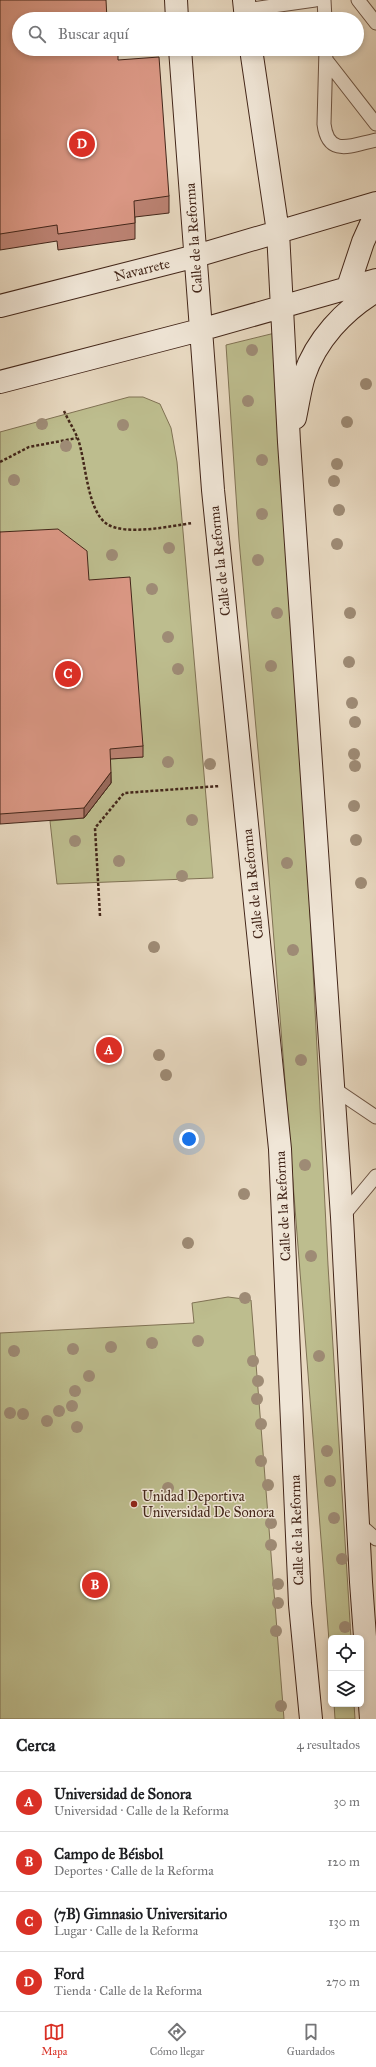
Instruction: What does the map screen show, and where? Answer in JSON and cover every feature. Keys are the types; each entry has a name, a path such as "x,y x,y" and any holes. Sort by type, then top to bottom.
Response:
{"main road":[{"path":"176,0 177,12"},
{"name":"Calle de la Reforma","path":"181,56 196,256 200,330 216,520 280,1149 300,1604 311,1719"},
{"path":"253,56 278,232 289,442 342,1217 358,1523 371,1647 371,1719"},
{"name":"Navarrete","path":"0,306 196,256 376,203"},
{"path":"348,287 363,242 376,213"},
{"path":"0,382 200,330 376,280"},
{"path":"289,442 304,376 314,352 340,319 355,304 376,290"}],"lane":[{"path":"245,10 315,0"},
{"path":"324,0 325,12"},
{"path":"358,0 376,23"},
{"path":"326,56 324,124 326,136 331,144 342,148 376,140"},
{"path":"327,56 376,124"},
{"path":"332,1088 376,1117"},
{"path":"342,1217 376,1176"},
{"path":"358,1523 376,1539"}],"path":[{"path":"64,411 78,438 91,494 98,516 108,525 132,530 216,520"},
{"path":"0,462 29,446 78,438"},
{"path":"100,916 95,828 124,793 243,784"}],"green space":[{"path":"279,332 328,1265 351,1635 329,1635 266,839 239,540 226,345"},
{"path":"129,397 143,397 160,404 171,428 177,462 213,878 57,884 50,821 84,818 111,783 110,759 143,757 89,591 0,542 0,432"},
{"name":"Unidad Deportiva Universidad De Sonora","path":"228,1297 251,1300 284,1719 0,1719 0,1333 194,1323 192,1303"},
{"path":"334,1707 354,1707 355,1719 335,1719"}],"building":[{"path":"0,0 106,0 107,12 12,12 12,56 118,56 118,60 159,57 169,196 134,201 135,223 58,234 57,225 0,234"},
{"path":"58,529 87,551 89,580 130,577 143,746 110,749 111,772 84,808 0,814 0,532"}],"place":[{"name":"Ford","path":"82,144"},
{"name":"(7B) Gimnasio Universitario","path":"68,674"},
{"name":"Universidad de Sonora","path":"109,1050"},
{"name":"Unidad Deportiva Universidad De Sonora","path":"134,1504"},
{"name":"Campo de Béisbol","path":"95,1585"}]}
